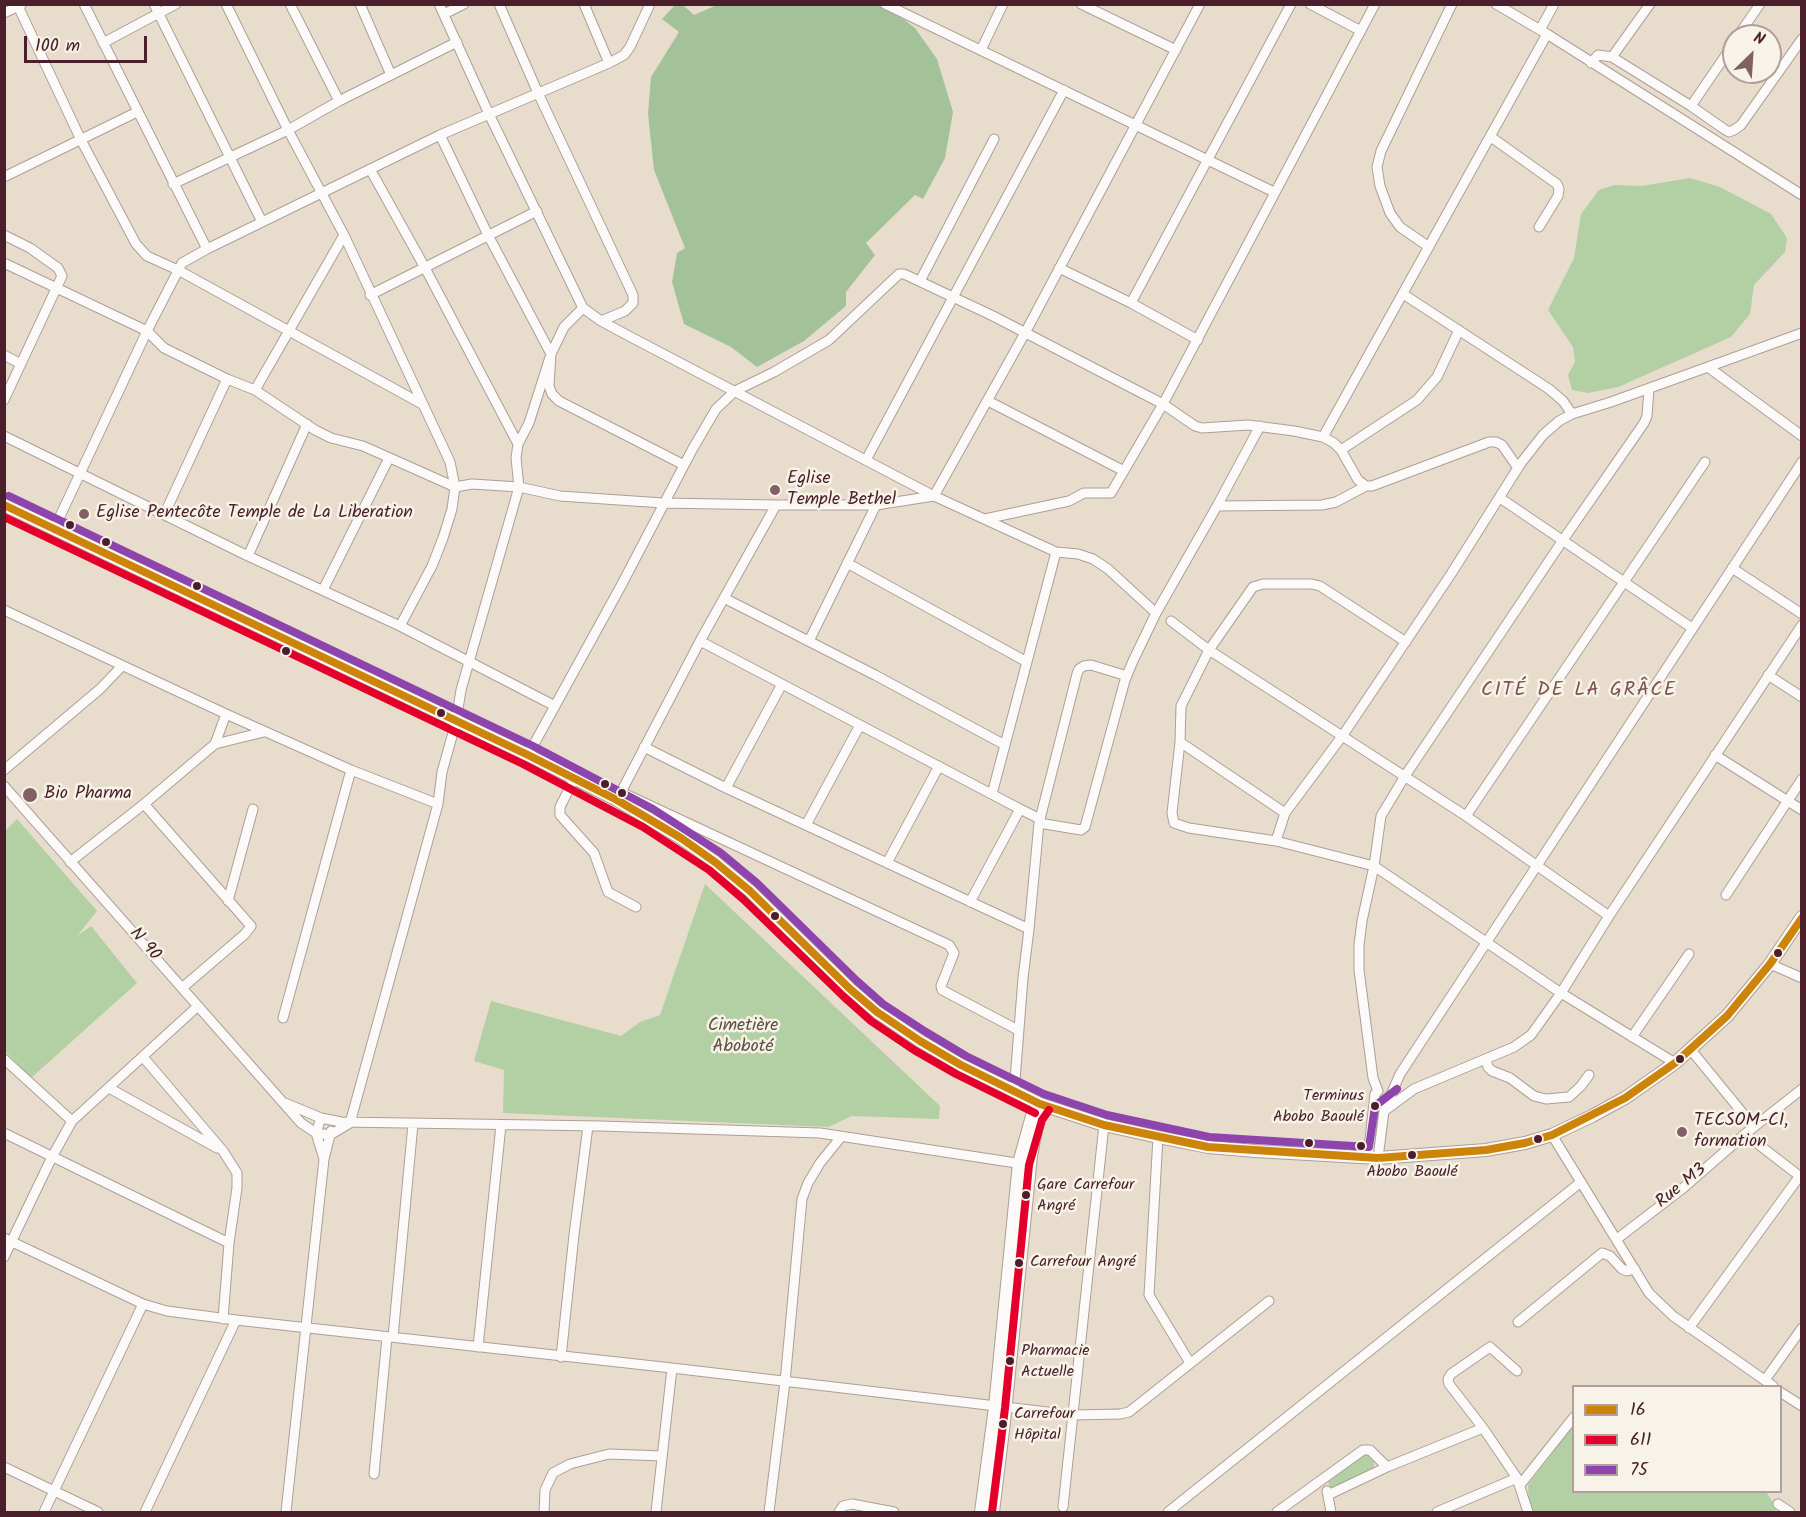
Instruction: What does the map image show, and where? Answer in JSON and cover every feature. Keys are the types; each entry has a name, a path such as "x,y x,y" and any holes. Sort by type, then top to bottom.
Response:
{"main road":[{"path":"4,506 574,779 619,796 716,862 750,891 850,989 877,1012 920,1041 1014,1093 1104,1125 1208,1147 1373,1157 1486,1150 1525,1143 1551,1135 1625,1098 1691,1050 1727,1016 1770,964 1802,917"},
{"path":"993,1512 1000,1407 1024,1164 1032,1116 1040,1104"},
{"path":"981,1512 1000,1407"}],"street":[{"path":"84,4 207,249"},
{"path":"103,43 156,9 176,4"},
{"path":"226,4 288,130 344,236 447,454 455,487 452,509 432,566 400,626"},
{"path":"290,4 339,101"},
{"path":"360,4 391,75"},
{"path":"439,4 489,114 583,308 601,321 934,496 1056,552 1078,554 1093,559 1108,569 1156,613"},
{"path":"444,14 464,4"},
{"path":"499,4 538,93 633,295 633,303 625,311 601,321"},
{"path":"584,4 609,63"},
{"path":"54,529 147,331 182,263 440,135 624,55 650,4"},
{"path":"885,4 1274,192"},
{"path":"981,50 1002,4"},
{"path":"1081,4 1093,7 1176,50"},
{"path":"934,496 1025,333 1200,4"},
{"path":"1131,303 1291,4"},
{"path":"1310,4 1361,31"},
{"path":"985,519 1069,501 1084,493 1111,494 1198,340 1375,4"},
{"path":"1429,247 1400,227 1390,213 1380,186 1378,158 1452,4"},
{"path":"1496,4 1802,195"},
{"path":"1323,437 1491,137 1543,32 1554,4"},
{"path":"1612,57 1650,4"},
{"path":"1746,24 1760,4"},
{"path":"4,13 19,5 81,140 136,244 147,256 178,270 422,404"},
{"path":"156,9 262,222"},
{"path":"1591,63 1598,55 1612,57 1729,132 1742,124 1802,39"},
{"path":"173,183 288,130 339,101 457,42"},
{"path":"1691,106 1722,61"},
{"path":"867,460 1064,90"},
{"path":"4,177 137,112"},
{"path":"440,135 488,235 551,354 549,386 552,394 559,401 684,465"},
{"path":"1491,137 1557,184 1558,196 1539,227"},
{"path":"920,281 994,139"},
{"path":"370,169 518,444"},
{"path":"370,295 537,211"},
{"path":"4,235 30,248 58,268 62,276 4,400"},
{"path":"255,390 344,236"},
{"path":"4,262 147,331 164,348 227,380 255,390 331,438 363,447 455,487 472,484 519,487 560,496 663,503 876,505 934,496"},
{"path":"1059,268 1131,303 1198,340"},
{"path":"528,755 711,416 735,391 774,372 829,340 899,274 920,281 1025,333 1163,404 1202,429 1227,425 1260,426 1323,437 1341,450 1358,480 1366,486"},
{"path":"1403,294 1550,388 1572,414"},
{"path":"316,1133 330,1135 350,1123 438,804 442,772 469,663 519,487 516,458 518,444 529,423 551,354 564,327 583,308"},
{"path":"1341,450 1417,400 1437,377 1458,330"},
{"path":"1276,842 1285,813 1343,735 1407,642 1518,468 1542,435 1572,414 1649,389 1802,333"},
{"path":"4,355 21,364"},
{"path":"1708,367 1802,436"},
{"path":"164,515 227,380"},
{"path":"1378,1091 1374,1078 1359,961 1362,921 1374,866 1381,816 1405,776 1644,423 1647,416 1649,389"},
{"path":"988,401 1124,471"},
{"path":"248,556 307,424"},
{"path":"700,641 1040,821 1081,830 1085,827 1127,676 1156,613 1218,506 1260,426"},
{"path":"4,436 248,556 400,626 555,706"},
{"path":"1218,506 1322,505 1336,502 1366,486 1372,486 1489,442 1502,445 1518,468"},
{"path":"323,590 388,458"},
{"path":"1466,816 1705,462"},
{"path":"1373,1157 1384,1111 1396,1082 1802,462"},
{"path":"1500,498 1692,628"},
{"path":"776,505 700,641 619,796 949,945 954,953 941,986 942,990 1018,1030"},
{"path":"808,641 876,505"},
{"path":"992,794 1056,552"},
{"path":"847,563 1027,662"},
{"path":"1732,568 1802,614"},
{"path":"1407,642 1320,586 1263,584 1250,589 1209,650 1181,706 1180,741 1173,796 1174,823 1189,828 1276,842 1374,866 1561,993 1675,1063"},
{"path":"724,598 1005,745"},
{"path":"4,610 264,732 351,770 438,804"},
{"path":"1171,621 1209,650 1466,816 1609,916"},
{"path":"1374,1114 1384,1111 1414,1089 1523,1042 1531,1035 1561,993 1715,754 1802,626"},
{"path":"1014,1093 1018,1030 1040,821 1079,669 1091,665 1127,676"},
{"path":"4,770 100,688 122,666"},
{"path":"1768,675 1802,697"},
{"path":"726,788 782,684"},
{"path":"216,744 226,714"},
{"path":"806,825 860,725"},
{"path":"70,862 216,744 264,732"},
{"path":"1180,741 1285,813"},
{"path":"644,747 726,788 1029,930"},
{"path":"1715,754 1802,810"},
{"path":"887,863 939,766"},
{"path":"283,1018 351,770"},
{"path":"574,779 560,807 560,815 594,853 608,892 636,907"},
{"path":"1726,895 1802,779"},
{"name":"N 90","path":"4,786 301,1123 316,1133"},
{"path":"144,804 251,926 245,934 182,988"},
{"path":"228,901 253,809"},
{"path":"970,902 1020,809"},
{"path":"1632,1037 1689,954"},
{"path":"1770,964 1802,978"},
{"path":"4,1257 8,1239 72,1121 198,1006"},
{"path":"1691,1050 1754,1127"},
{"path":"143,1057 223,1151 237,1173 223,1319"},
{"path":"4,1059 72,1121"},
{"path":"1486,1059 1492,1071 1510,1078 1534,1096 1546,1099 1569,1097 1589,1075"},
{"path":"1373,1157 1375,1094 1396,1082"},
{"path":"109,1088 223,1151"},
{"name":"Rue M3","path":"1617,1239 1682,1189 1745,1134 1802,1089"},
{"name":"N 90","path":"285,1103 326,1120 350,1123 588,1126 820,1133 1024,1164"},
{"path":"316,1133 326,1120"},
{"path":"286,1512 324,1159 330,1135 326,1120"},
{"path":"374,1474 413,1124"},
{"path":"478,1347 501,1125"},
{"path":"1063,1507 1104,1125"},
{"path":"561,1357 573,1235 588,1126"},
{"path":"4,1133 229,1243"},
{"path":"316,1133 324,1159"},
{"path":"1689,1328 1800,1178 1745,1134"},
{"path":"1551,1135 1649,1293 1689,1328 1772,1385"},
{"path":"769,1512 785,1382 802,1199 820,1163 841,1137"},
{"path":"1158,1137 1149,1295 1191,1363"},
{"path":"1168,1512 1581,1182"},
{"path":"8,1239 143,1304 166,1311 1073,1415 1129,1412 1269,1301"},
{"path":"1518,1322 1602,1252 1610,1256 1622,1269 1635,1269"},
{"path":"44,1512 143,1304"},
{"path":"145,1512 236,1320"},
{"path":"1765,1380 1802,1329"},
{"path":"1517,1371 1490,1347 1450,1374 1449,1383 1519,1481 1525,1509 1528,1512"},
{"path":"656,1512 672,1368"},
{"path":"1782,1393 1802,1406"},
{"path":"1437,1512 1519,1481 1572,1419"},
{"path":"1328,1495 1387,1467 1483,1428"},
{"path":"1277,1512 1367,1449 1387,1467"},
{"path":"544,1512 545,1490 554,1473 570,1464 609,1454 662,1456"},
{"path":"4,1467 98,1512"},
{"path":"1324,1480 1330,1512"},
{"path":"840,1512 843,1506 852,1504 894,1512"},
{"path":"1778,1504 1790,1512"}],"green space":[{"path":"675,5 683,5 694,15 717,5 884,5 915,28 937,59 953,112 945,158 923,199 915,195 866,243 875,255 846,292 846,306 804,341 757,367 731,347 684,324 672,282 677,253 685,248 654,170 648,114 651,77 679,32 662,19"},
{"path":"1690,178 1720,187 1771,214 1787,238 1785,252 1754,285 1750,314 1731,337 1618,387 1588,393 1572,390 1568,375 1575,362 1573,347 1548,310 1574,258 1581,214 1599,190 1614,185 1642,186"},
{"path":"17,819 97,911 77,936 91,926 137,983 31,1078 5,1051 5,831"},
{"name":"Cimetière Aboboté","path":"705,884 940,1106 939,1119 852,1116 828,1127 503,1113 504,1070 474,1061 491,1001 621,1036 640,1022 660,1015"},
{"path":"1572,1427 1572,1493 1767,1493 1777,1508 1774,1512 1534,1512 1529,1505 1528,1485"},
{"path":"1364,1451 1374,1461 1374,1468 1330,1491 1328,1480"}],"transit line":[{"name":"75","path":"9,496 533,746 653,809 721,853 757,883 883,1004 966,1056 1044,1094 1107,1115 1209,1137 1369,1147 1375,1106 1397,1089"},
{"name":"16","path":"4,505 528,755 617,800 681,838 715,862 750,891 850,989 877,1012 920,1041 961,1065 1040,1104 1104,1125 1208,1147 1378,1158 1486,1150 1525,1143 1552,1135 1625,1098 1675,1063 1727,1016 1770,964 1802,918"},
{"name":"611","path":"4,517 523,764 643,827 709,870 743,899 871,1021 914,1050 956,1074 1035,1113"},
{"name":"611","path":"992,1512 1005,1408 1029,1165 1042,1120 1049,1110"}],"place":[{"name":"Eglise Temple Bethel","path":"775,490"},
{"name":"Eglise Pentecôte Temple de La Liberation","path":"84,514"},
{"name":"Bio Pharma","path":"30,795"},
{"name":"Terminus Abobo Baoulé","path":"1375,1106"},
{"name":"TECSOM-CI, formation","path":"1682,1132"},
{"name":"Abobo Baoulé","path":"1412,1155"},
{"name":"Gare Carrefour Angré","path":"1026,1195"},
{"name":"Carrefour Angré","path":"1019,1263"},
{"name":"Pharmacie Actuelle","path":"1010,1361"},
{"name":"Carrefour Hôpital","path":"1003,1424"}],"district":[{"name":"CITÉ DE LA GRÂCE","path":"1579,692"}]}
